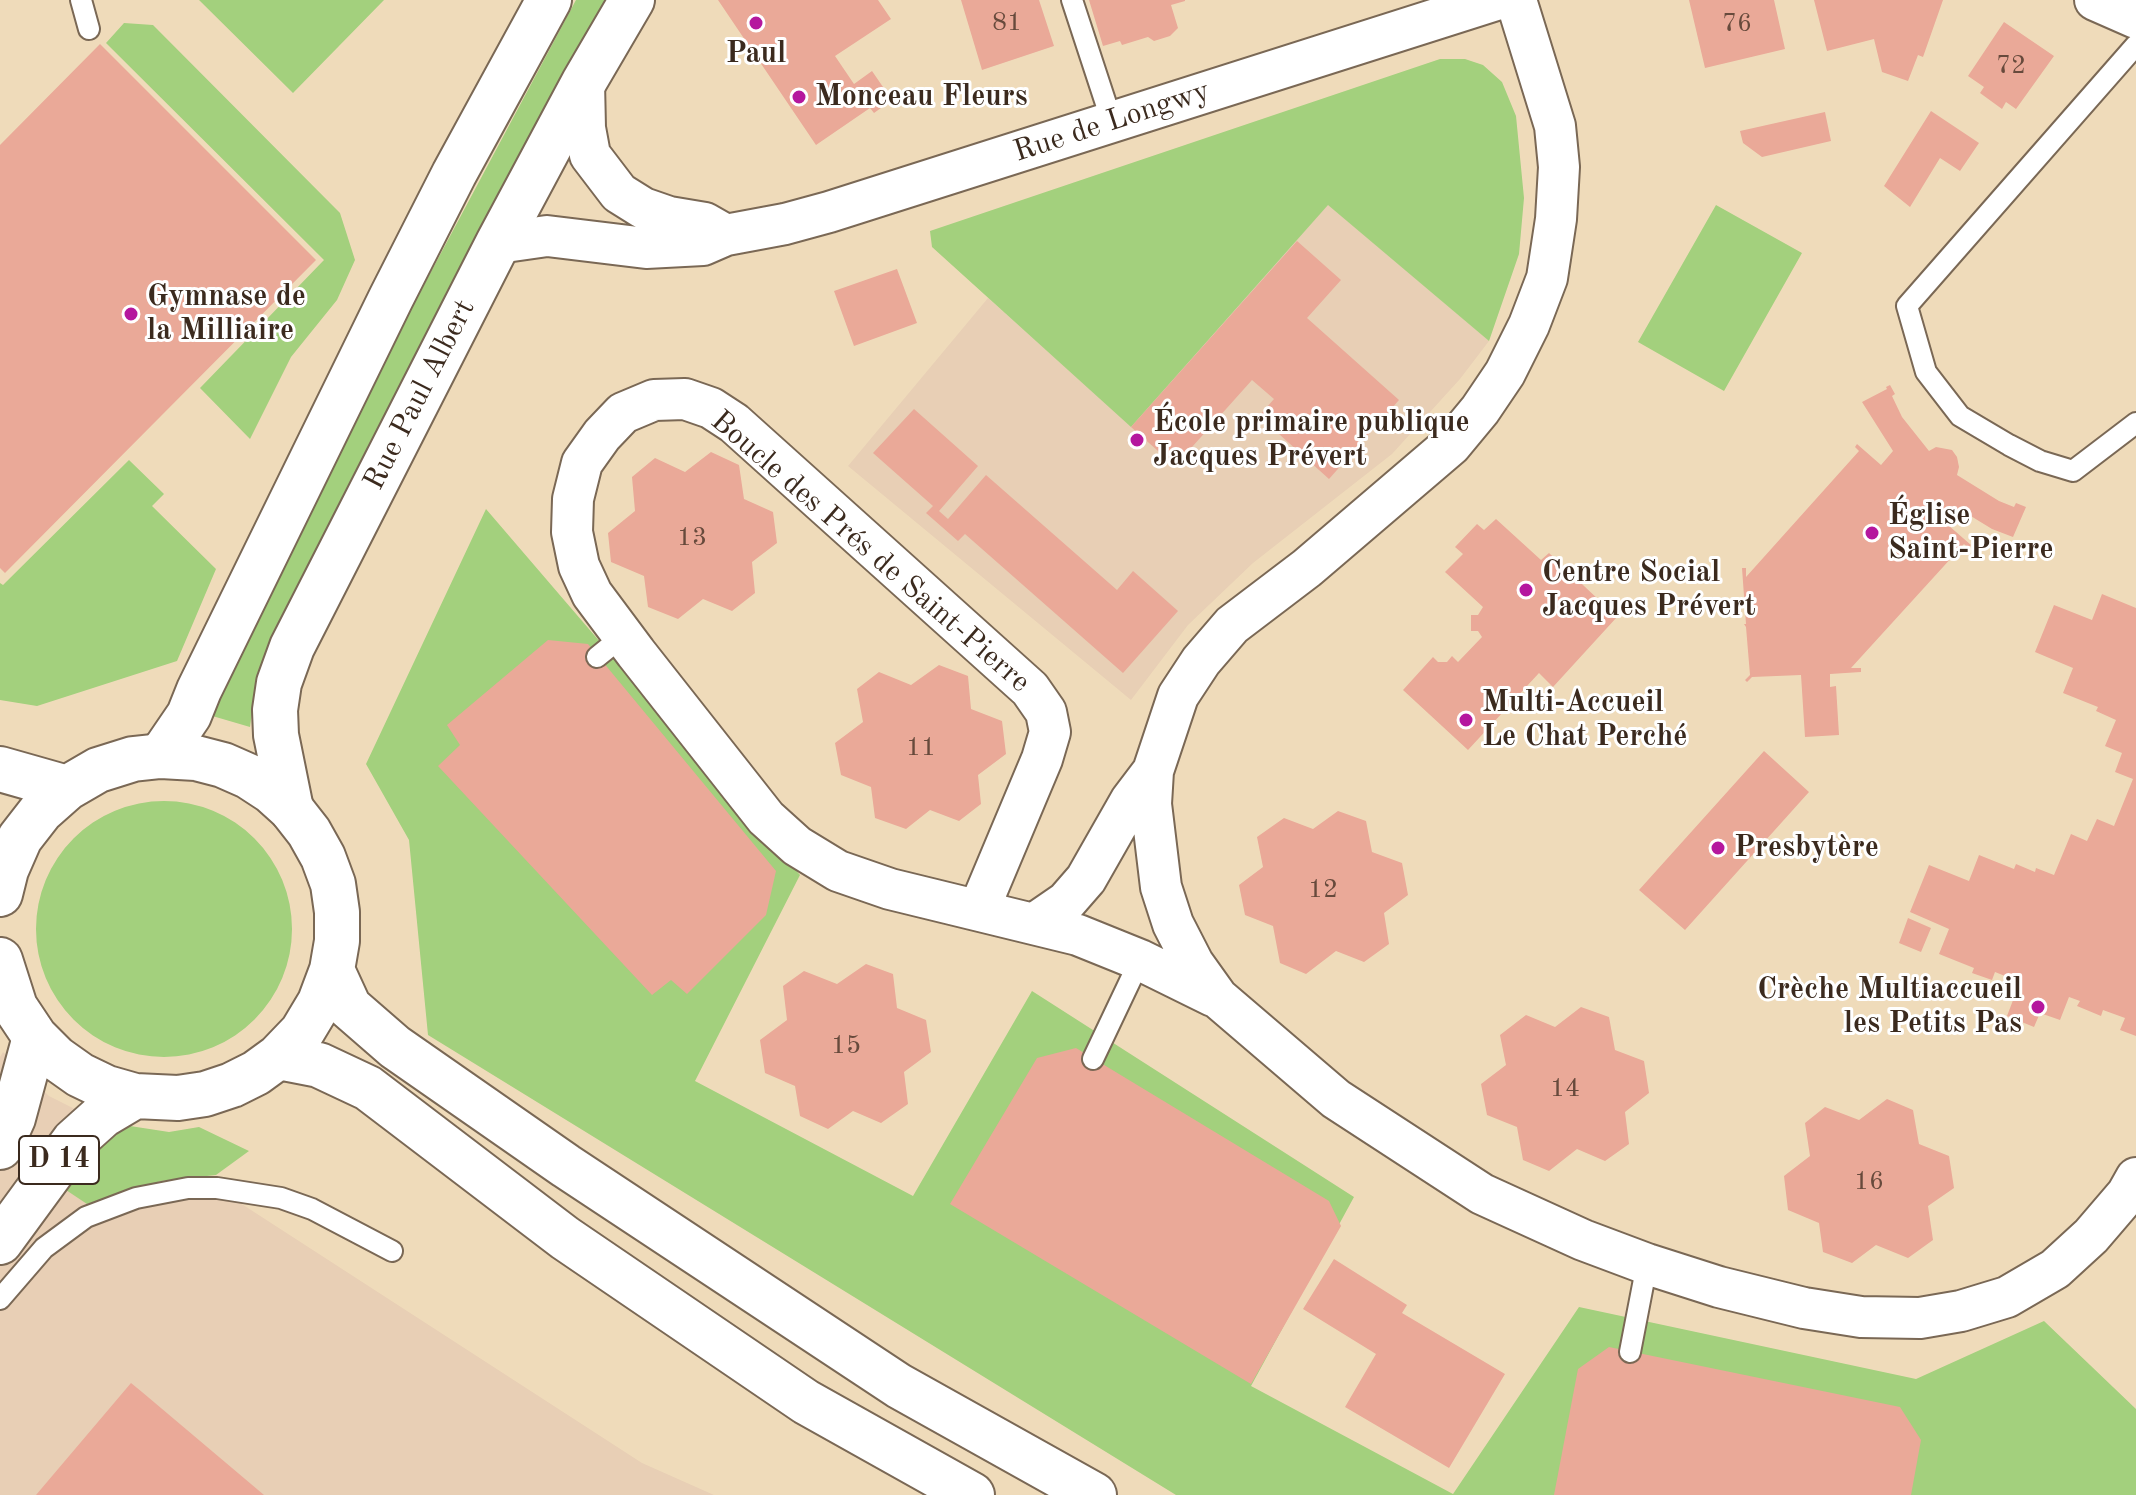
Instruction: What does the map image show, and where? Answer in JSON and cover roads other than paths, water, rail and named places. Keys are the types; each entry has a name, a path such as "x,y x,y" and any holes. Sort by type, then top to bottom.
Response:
{"main road":[{"path":"161,756 189,715 391,298 454,174 549,0"},
{"name":"Rue Paul Albert","path":"291,809 276,735 275,710 279,683 292,647 498,243 584,82 632,0"},
{"path":"0,894 6,870 20,838 41,811 67,788 98,770 133,759 161,756 196,758 223,765 260,784 291,809 323,857 333,884 337,927 332,970 320,1002 302,1032 278,1057 256,1073 205,1094 178,1098 135,1096 107,1088 80,1075 56,1058 35,1037 15,1007 0,960"},
{"path":"0,769 67,788"},
{"path":"332,970 349,1007 395,1047 566,1166 899,1386 1094,1495"},
{"name":"D 14","path":"0,1147 13,1118 35,1037"},
{"path":"278,1057 319,1065 368,1088 565,1238 806,1402 972,1495"},
{"name":"D 14","path":"0,1242 74,1141 103,1115 135,1096"}],"street":[{"name":"Rue de Longwy","path":"498,243 547,236 646,248 703,245 726,235 829,212 1496,0"},
{"name":"Boucle des Prés de Saint-Pierre","path":"1516,0 1555,126 1559,167 1556,219 1547,278 1529,325 1505,373 1451,445 1307,568 1232,625 1201,661 1178,696 1153,771 1152,818 1161,887 1193,963 1218,998 1336,1099 1482,1194 1570,1235 1647,1264 1804,1308 1861,1317 1920,1318 1961,1311 2007,1297 2055,1269 2091,1236 2127,1194 2136,1178"},
{"path":"2095,0 2136,18"},
{"path":"584,82 585,128 590,155 619,193 643,208 669,217 705,223 726,235"},
{"name":"Boucle des Prés de Saint-Pierre","path":"979,909 1042,759 1050,732 1046,712 1030,689 734,423 711,408 685,399 654,400 623,413 582,463 573,499 572,532 579,566 610,646 766,818 797,846 838,871 890,889 1078,935 1140,960 1218,998"},
{"path":"1034,924 1066,902 1086,879 1131,800 1153,771"}],"lane":[{"path":"81,0 89,29"},
{"path":"1072,0 1112,122"},
{"path":"2136,45 1907,306 1926,372 1960,416 2019,451 2073,471 2136,423"},
{"path":"1093,1059 1140,960"},
{"path":"0,1299 44,1248 65,1230 109,1207 176,1189 217,1188 281,1198 312,1209 392,1251"},
{"path":"1630,1352 1647,1264"}],"place":[{"name":"Paul","path":"756,23"},
{"name":"Monceau Fleurs","path":"799,97"},
{"name":"Gymnase de la Milliaire","path":"131,314"},
{"name":"École primaire publique Jacques Prévert","path":"1137,440"},
{"name":"Église Saint-Pierre","path":"1872,533"},
{"name":"Centre Social Jacques Prévert","path":"1526,590"},
{"name":"Multi-Accueil Le Chat Perché","path":"1466,720"},
{"name":"Presbytère","path":"1718,848"},
{"name":"Crèche Multiaccueil les Petits Pas","path":"2038,1007"}]}
